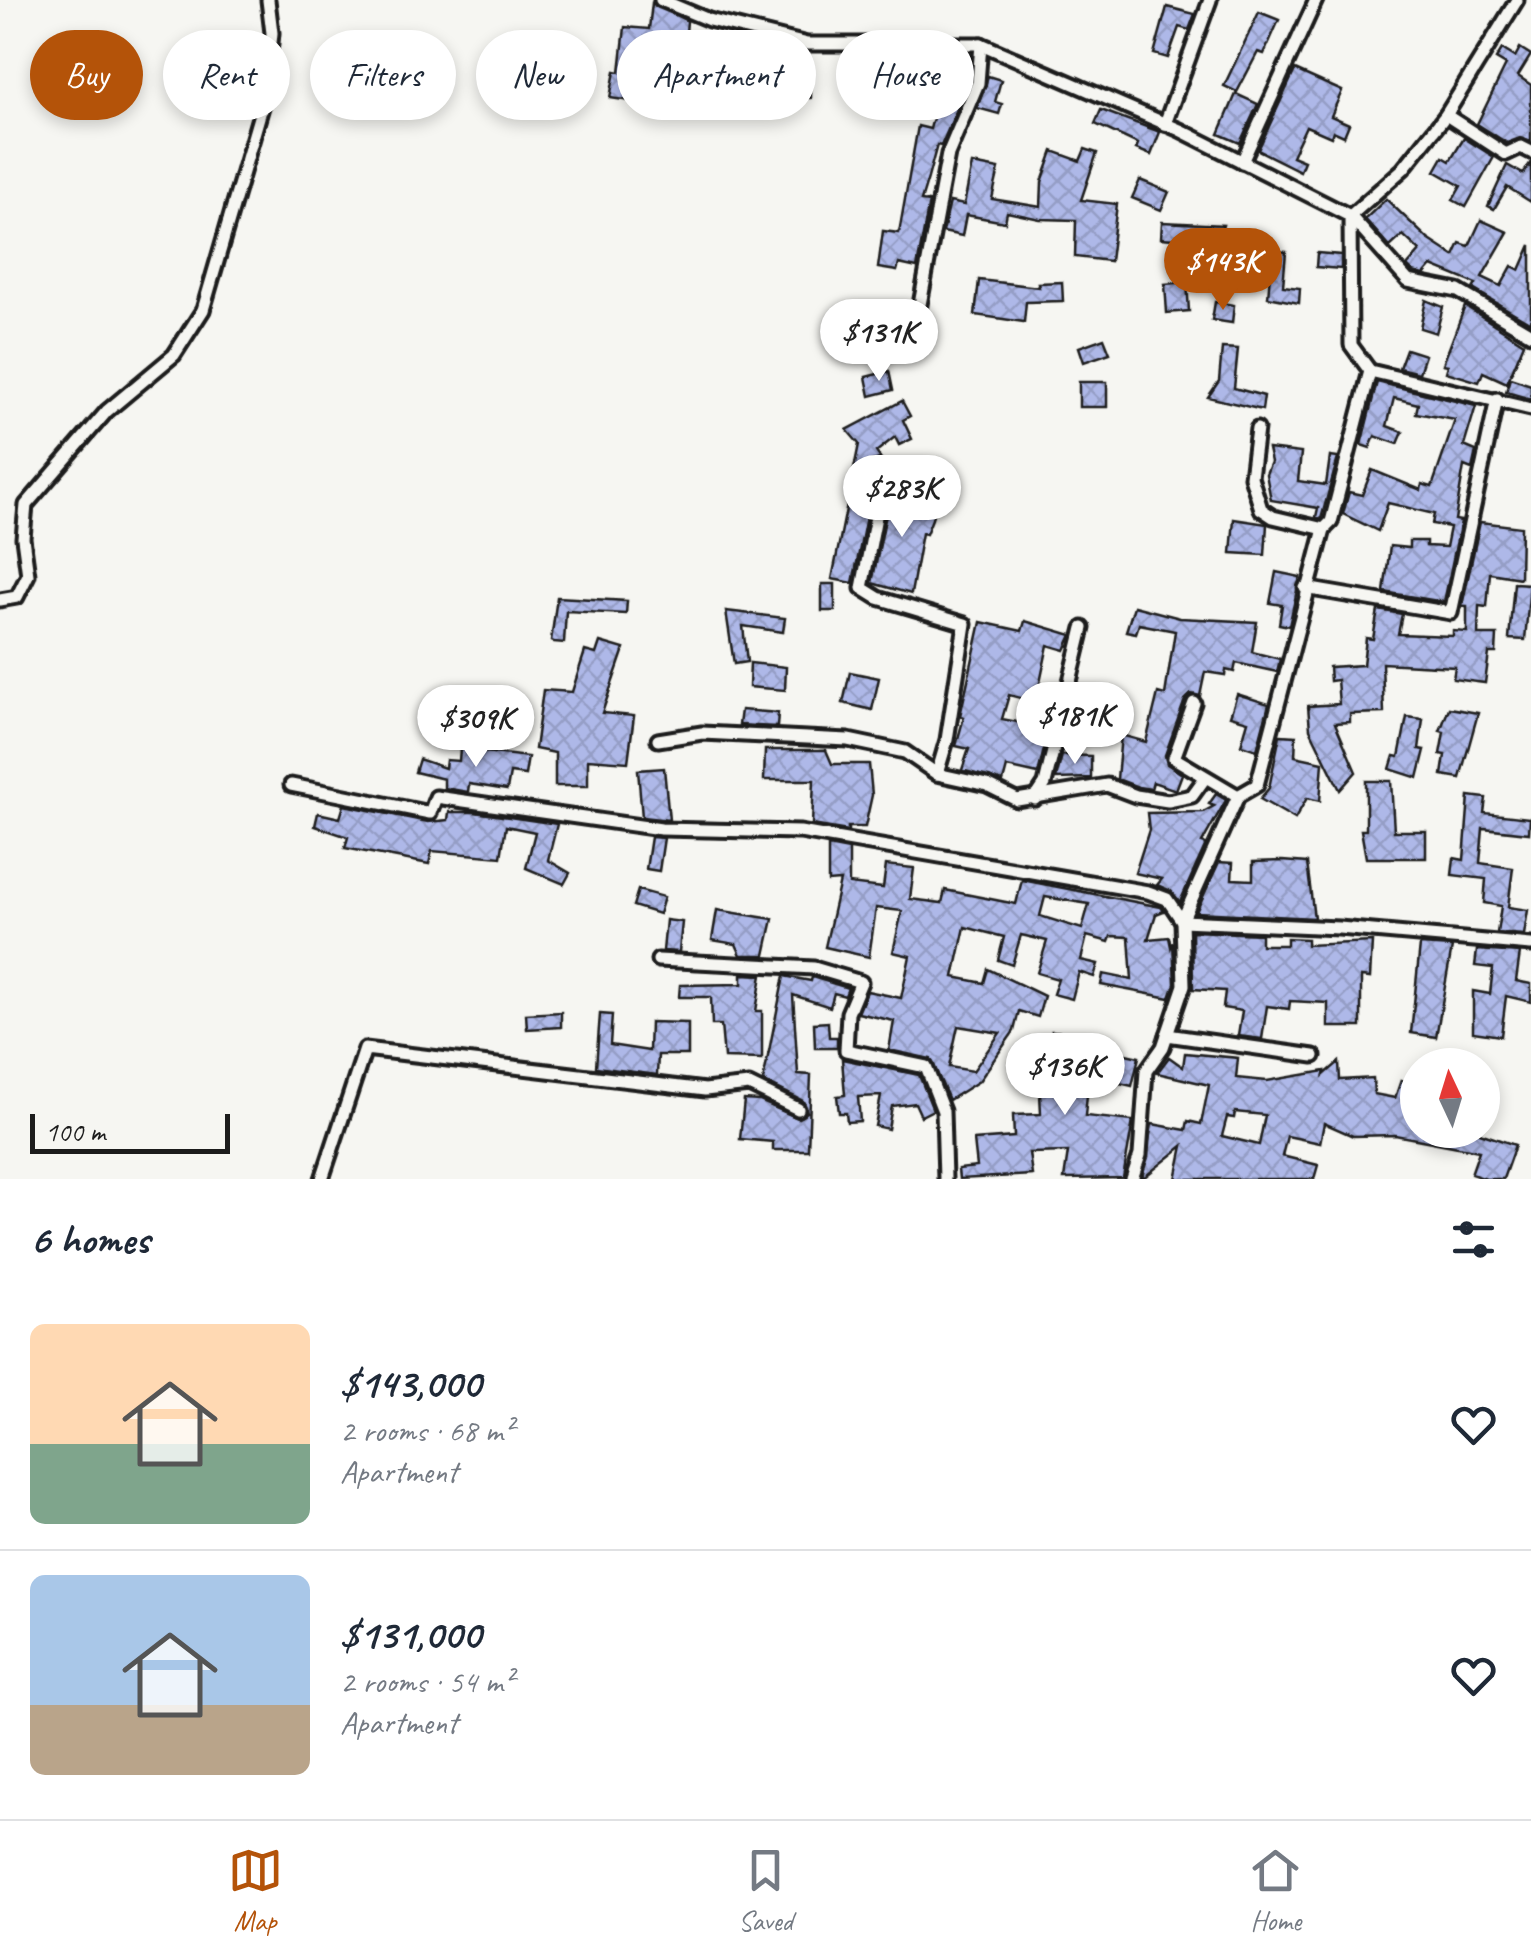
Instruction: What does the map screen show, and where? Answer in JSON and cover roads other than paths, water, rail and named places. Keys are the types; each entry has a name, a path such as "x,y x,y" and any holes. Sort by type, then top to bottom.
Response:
{"street":[{"path":"0,600 17,596 28,574 23,538 26,505 107,411 174,355 203,310 266,93 272,33 268,0"},
{"path":"661,0 708,20 808,44 980,44 1165,124 1350,216 1408,281 1458,291 1531,334"},
{"path":"1165,124 1210,0"},
{"path":"1242,162 1316,0"},
{"path":"1517,0 1446,114 1402,169 1350,216 1351,345 1370,372 1531,409"},
{"path":"919,310 948,154 978,84 980,44"},
{"path":"1446,114 1506,154 1521,147 1531,152"},
{"path":"1132,1179 1140,1155 1146,1071 1167,1035 1184,985 1182,921 1238,796 1256,785 1305,588 1324,529 1331,522 1370,372"},
{"path":"1305,588 1451,613 1496,399"},
{"path":"1257,429 1251,477 1261,510 1324,529"},
{"path":"879,468 882,486 862,588 878,598 965,624 947,740 937,774"},
{"path":"1035,799 1045,784 1083,628"},
{"path":"1194,703 1174,758 1238,796"},
{"path":"658,740 756,734 848,740 906,752 937,774 987,785 1016,800 1107,784 1136,796 1168,801 1192,796 1204,778"},
{"path":"291,784 430,813 436,797 661,829 800,832 1148,892 1167,899 1182,921"},
{"path":"1182,921 1339,928 1531,945"},
{"path":"658,960 814,968 861,982 848,1013 846,1050 926,1067 943,1112 944,1179"},
{"path":"1167,1035 1314,1056"},
{"path":"322,1179 366,1049 705,1090 749,1085 798,1108"}]}
